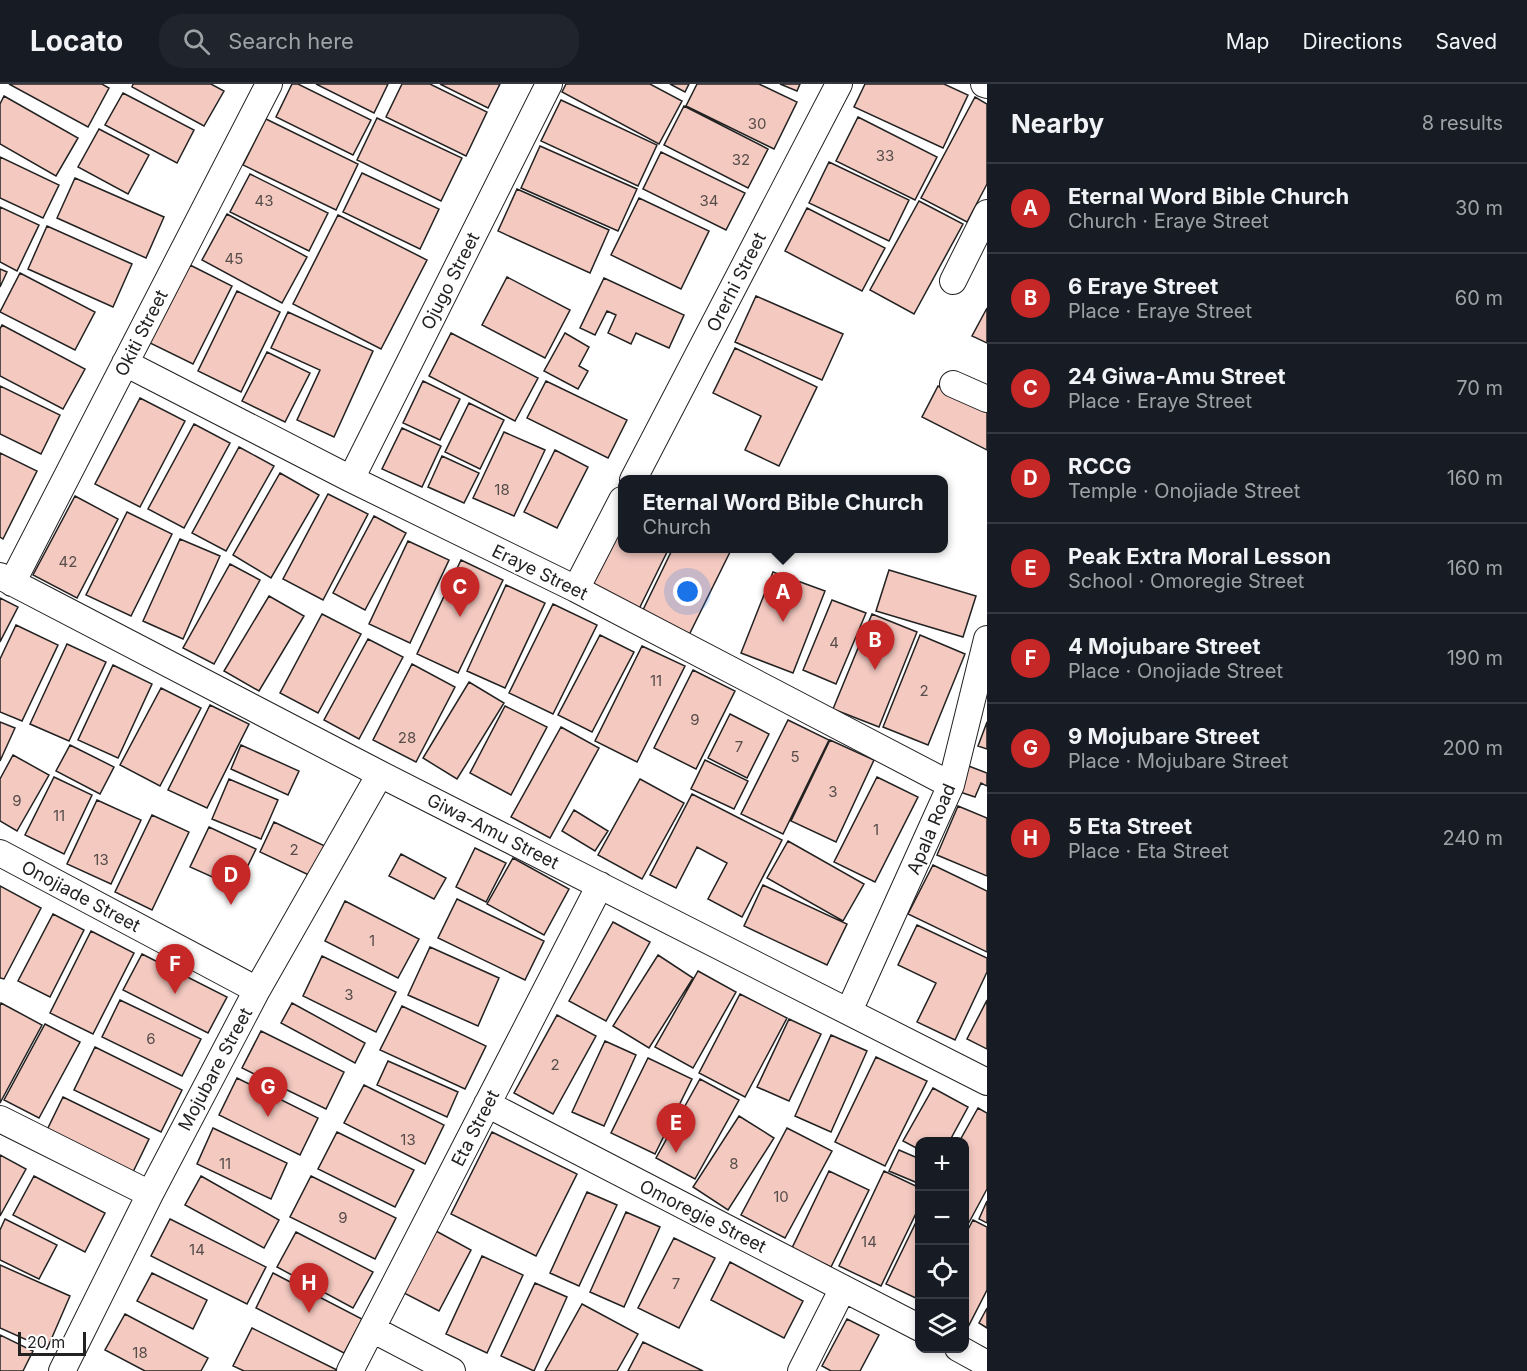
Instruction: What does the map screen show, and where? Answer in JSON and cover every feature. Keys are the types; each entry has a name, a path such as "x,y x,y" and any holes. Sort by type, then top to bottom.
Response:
{"street":[{"name":"Okiti Street","path":"6,579 125,363 269,84"},
{"name":"Ojugo Street","path":"351,479 549,84"},
{"name":"Orerhi Street","path":"636,475 839,84"},
{"path":"953,281 987,213"},
{"name":"Eraye Street","path":"125,363 351,479 576,589 951,786"},
{"path":"953,384 987,399"},
{"path":"576,589 618,508"},
{"name":"Giwa-Amu Street","path":"6,579 380,774 987,1082"},
{"name":"Apala Road","path":"849,1011 951,786 987,639"},
{"name":"Mojubare Street","path":"62,1371 150,1194 257,990 380,774"},
{"name":"Onojiade Street","path":"0,853 257,990"},
{"name":"Eta Street","path":"350,1371 600,885"},
{"name":"Omoregie Street","path":"487,1104 915,1325"},
{"path":"0,1119 150,1194"},
{"path":"801,1371 843,1288"},
{"path":"372,1329 452,1371"},
{"path":"967,1353 987,1364"}],"building":[{"path":"9,84 102,84 109,88 88,127"},
{"path":"133,84 211,84 224,91 204,126 132,87"},
{"path":"292,84 298,84 371,120 353,155 276,117"},
{"path":"316,84 388,84 374,113"},
{"path":"402,84 430,84 487,112 466,156 386,117"},
{"path":"440,84 500,84 488,108"},
{"path":"566,84 650,84 682,101 659,144 562,92"},
{"path":"670,84 689,84 685,92"},
{"path":"697,84 759,84 797,102 774,149 686,106"},
{"path":"780,84 800,84 797,91"},
{"path":"865,84 944,84 968,95 943,148 854,107"},
{"path":"123,93 194,130 177,163 105,125"},
{"path":"4,96 78,138 56,176 0,144 0,104"},
{"path":"975,97 987,104 987,184 967,222 921,198"},
{"path":"561,100 657,145 638,186 541,141"},
{"path":"684,106 768,149 748,188 664,145"},
{"path":"858,117 937,157 915,200 836,161"},
{"path":"377,118 462,158 441,201 357,160"},
{"path":"266,119 358,164 336,210 243,165"},
{"path":"99,129 149,155 128,194 78,167"},
{"path":"540,146 637,189 618,231 521,188"},
{"path":"661,152 745,193 726,230 643,189"},
{"path":"0,157 59,185 43,218 0,198"},
{"path":"829,162 909,200 889,241 809,203"},
{"path":"362,173 439,209 420,249 343,212"},
{"path":"250,174 328,213 309,251 230,212"},
{"path":"75,178 164,217 146,258 57,218"},
{"path":"517,189 609,230 590,273 498,231"},
{"path":"639,198 709,231 681,289 611,255"},
{"path":"919,201 963,224 914,314 870,290"},
{"path":"0,207 39,225 17,271 0,262"},
{"path":"807,208 885,248 862,291 785,251"},
{"path":"227,214 307,257 282,303 202,260"},
{"path":"338,215 427,260 381,349 293,304"},
{"path":"47,226 132,264 113,307 28,269"},
{"path":"190,265 232,286 193,364 150,343"},
{"path":"0,269 7,272 0,287"},
{"path":"20,273 95,312 75,350 0,312"},
{"path":"507,277 570,310 545,358 482,325"},
{"path":"604,278 684,315 669,348 636,333 631,344 608,333 616,315 607,311 595,335 580,328"},
{"path":"237,291 280,312 241,392 198,371"},
{"path":"756,296 843,334 822,380 735,342"},
{"path":"987,308 987,343 972,336"},
{"path":"288,312 373,351 334,437 297,420 320,370 271,348"},
{"path":"2,325 85,369 63,409 0,376 0,329"},
{"path":"451,333 538,378 515,421 429,376"},
{"path":"565,333 589,347 579,366 588,371 578,389 544,371"},
{"path":"735,348 817,387 779,466 745,450 761,416 713,393"},
{"path":"267,352 310,373 285,422 242,401"},
{"path":"423,381 460,399 440,440 403,423"},
{"path":"546,381 627,420 608,458 527,418"},
{"path":"0,386 60,415 41,454 0,434"},
{"path":"938,386 987,411 987,450 922,417"},
{"path":"140,398 185,421 140,507 95,484"},
{"path":"469,403 504,420 480,469 445,452"},
{"path":"194,424 230,443 184,528 148,509"},
{"path":"402,428 441,446 422,487 382,469"},
{"path":"504,432 545,450 514,516 473,498"},
{"path":"239,447 274,466 226,551 192,533"},
{"path":"555,450 588,467 557,528 524,512"},
{"path":"0,453 37,471 3,539 0,537"},
{"path":"442,456 479,473 464,503 428,487"},
{"path":"280,473 319,495 271,578 233,555"},
{"path":"328,494 368,514 323,600 283,579"},
{"path":"75,496 118,519 77,598 33,575"},
{"path":"127,512 172,534 131,616 86,595"},
{"path":"374,516 406,533 365,610 333,593"},
{"path":"618,525 618,553 667,553 638,611 588,586"},
{"path":"180,539 220,556 183,639 143,621"},
{"path":"408,541 449,560 410,643 369,624"},
{"path":"671,553 730,553 689,635 642,612"},
{"path":"461,560 503,580 458,673 417,654"},
{"path":"230,564 260,580 214,664 183,648"},
{"path":"889,570 976,596 963,637 876,611"},
{"path":"773,572 825,591 793,673 741,653"},
{"path":"506,585 545,603 505,688 467,671"},
{"path":"269,596 304,616 259,691 224,671"},
{"path":"0,598 18,607 0,642"},
{"path":"832,600 866,613 836,684 803,670"},
{"path":"553,604 597,625 553,714 509,693"},
{"path":"322,614 361,634 318,713 280,693"},
{"path":"872,614 917,632 879,727 833,709"},
{"path":"16,625 58,645 22,721 0,712 0,659"},
{"path":"600,635 634,652 592,732 558,715"},
{"path":"920,635 965,654 928,745 883,727"},
{"path":"368,639 403,657 359,739 324,720"},
{"path":"67,644 106,662 69,741 30,724"},
{"path":"642,646 685,666 637,762 595,741"},
{"path":"412,664 455,687 416,762 373,740"},
{"path":"113,665 152,684 118,758 78,740"},
{"path":"693,670 735,691 696,769 654,748"},
{"path":"469,682 504,703 457,779 423,758"},
{"path":"161,688 201,708 160,786 120,765"},
{"path":"210,705 249,724 207,808 168,790"},
{"path":"505,706 547,727 511,795 470,773"},
{"path":"730,714 769,734 747,778 708,758"},
{"path":"788,720 829,740 783,834 741,814"},
{"path":"0,722 15,728 0,761"},
{"path":"987,722 987,749 978,746"},
{"path":"561,727 599,748 550,838 511,817"},
{"path":"830,740 874,760 836,842 791,821"},
{"path":"70,745 114,767 100,794 56,771"},
{"path":"241,745 299,771 288,795 231,769"},
{"path":"13,755 49,775 17,831 0,821 0,779"},
{"path":"705,760 748,781 734,809 691,789"},
{"path":"966,765 987,773 987,786 981,783 975,797 957,791"},
{"path":"54,777 92,795 64,854 25,835"},
{"path":"877,777 918,797 875,882 834,862"},
{"path":"229,779 278,800 261,839 212,819"},
{"path":"640,779 684,803 642,879 598,855"},
{"path":"692,794 782,840 742,917 708,899 727,863 697,847 676,888 650,875"},
{"path":"97,800 141,820 111,884 67,864"},
{"path":"958,806 987,818 987,876 937,855"},
{"path":"574,810 608,831 595,851 562,831"},
{"path":"152,815 189,832 152,910 115,892"},
{"path":"274,822 327,847 313,877 260,852"},
{"path":"209,827 256,849 237,888 190,867"},
{"path":"788,841 864,884 843,921 767,878"},
{"path":"475,848 506,863 486,902 456,887"},
{"path":"401,854 446,878 434,899 389,876"},
{"path":"513,858 569,889 544,935 487,904"},
{"path":"933,865 987,891 987,952 908,914"},
{"path":"763,885 847,924 827,965 744,926"},
{"path":"0,886 41,908 4,979 0,978"},
{"path":"457,899 544,941 525,980 438,938"},
{"path":"345,901 419,939 398,978 325,941"},
{"path":"53,914 84,930 50,997 18,981"},
{"path":"613,922 650,942 606,1021 569,1001"},
{"path":"917,925 987,958 987,972 955,1040 917,1022 936,983 898,965"},
{"path":"91,931 134,953 93,1034 50,1013"},
{"path":"430,947 499,978 478,1026 408,995"},
{"path":"142,954 227,997 208,1033 123,990"},
{"path":"658,955 693,978 649,1048 613,1026"},
{"path":"322,956 396,992 376,1032 303,996"},
{"path":"698,971 736,992 693,1068 655,1047"},
{"path":"740,994 787,1018 745,1097 699,1073"},
{"path":"120,1000 201,1039 182,1076 102,1037"},
{"path":"987,1000 987,1049 967,1039"},
{"path":"1,1003 42,1025 0,1103 0,1006"},
{"path":"292,1003 365,1043 355,1063 281,1023"},
{"path":"402,1006 486,1046 465,1089 380,1050"},
{"path":"557,1015 596,1036 553,1114 514,1093"},
{"path":"789,1019 821,1034 789,1101 757,1087"},
{"path":"45,1024 80,1042 39,1118 4,1100"},
{"path":"261,1031 344,1072 326,1109 242,1068"},
{"path":"831,1035 867,1051 831,1132 795,1116"},
{"path":"605,1041 636,1055 604,1126 572,1112"},
{"path":"95,1047 182,1090 161,1132 74,1090"},
{"path":"876,1057 927,1081 885,1166 835,1142"},
{"path":"648,1058 692,1079 655,1154 611,1133"},
{"path":"388,1061 458,1092 447,1117 377,1085"},
{"path":"237,1078 318,1118 300,1155 219,1115"},
{"path":"700,1079 739,1100 695,1179 656,1158"},
{"path":"364,1085 444,1125 425,1164 344,1123"},
{"path":"933,1088 968,1107 952,1137 915,1137 915,1147 903,1141"},
{"path":"63,1097 149,1139 133,1172 47,1130"},
{"path":"978,1108 987,1113 987,1189 969,1222 969,1137 962,1137"},
{"path":"739,1116 774,1138 728,1210 693,1187"},
{"path":"213,1128 287,1163 271,1199 197,1164"},
{"path":"787,1128 832,1151 785,1238 741,1215"},
{"path":"337,1132 414,1170 395,1207 318,1169"},
{"path":"492,1132 577,1174 536,1256 451,1214"},
{"path":"899,1150 915,1157 915,1182 889,1171"},
{"path":"0,1155 26,1169 0,1216"},
{"path":"829,1171 869,1190 831,1267 792,1248"},
{"path":"884,1171 915,1186 915,1215 881,1286 839,1266"},
{"path":"34,1176 105,1213 85,1252 13,1215"},
{"path":"201,1176 279,1220 264,1248 185,1205"},
{"path":"311,1176 396,1218 375,1259 290,1217"},
{"path":"587,1192 617,1205 579,1286 550,1273"},
{"path":"987,1201 987,1223 979,1219"},
{"path":"626,1212 660,1227 624,1307 590,1292"},
{"path":"5,1219 57,1245 39,1279 0,1260 0,1230"},
{"path":"170,1219 266,1267 247,1304 151,1256"},
{"path":"973,1220 987,1227 987,1290 969,1325 969,1245 969,1228"},
{"path":"915,1224 915,1298 886,1284"},
{"path":"436,1231 471,1250 439,1311 404,1293"},
{"path":"296,1232 373,1272 353,1308 277,1267"},
{"path":"674,1238 715,1258 679,1328 638,1308"},
{"path":"482,1256 523,1275 487,1353 446,1334"},
{"path":"730,1262 803,1301 784,1338 711,1300"},
{"path":"0,1265 70,1296 47,1349 0,1328"},
{"path":"152,1273 207,1300 193,1329 137,1301"},
{"path":"273,1273 362,1319 344,1353 256,1308"},
{"path":"535,1283 567,1297 534,1371 501,1356"},
{"path":"582,1304 638,1334 617,1371 545,1371"},
{"path":"987,1308 987,1328 979,1323"},
{"path":"125,1314 208,1358 201,1371 145,1371 105,1350"},
{"path":"847,1319 879,1335 860,1371 831,1371 822,1366"},
{"path":"252,1328 337,1370 244,1371 233,1366"},
{"path":"0,1335 33,1351 23,1371 0,1371"},
{"path":"643,1342 703,1371 628,1371"}],"place":[{"name":"24 Giwa-Amu Street","path":"460,617"},
{"name":"Eternal Word Bible Church","path":"783,622"},
{"name":"6 Eraye Street","path":"875,670"},
{"name":"RCCG","path":"231,905"},
{"name":"4 Mojubare Street","path":"175,994"},
{"name":"9 Mojubare Street","path":"268,1117"},
{"name":"Peak Extra Moral Lesson","path":"676,1153"},
{"name":"5 Eta Street","path":"309,1313"}]}
